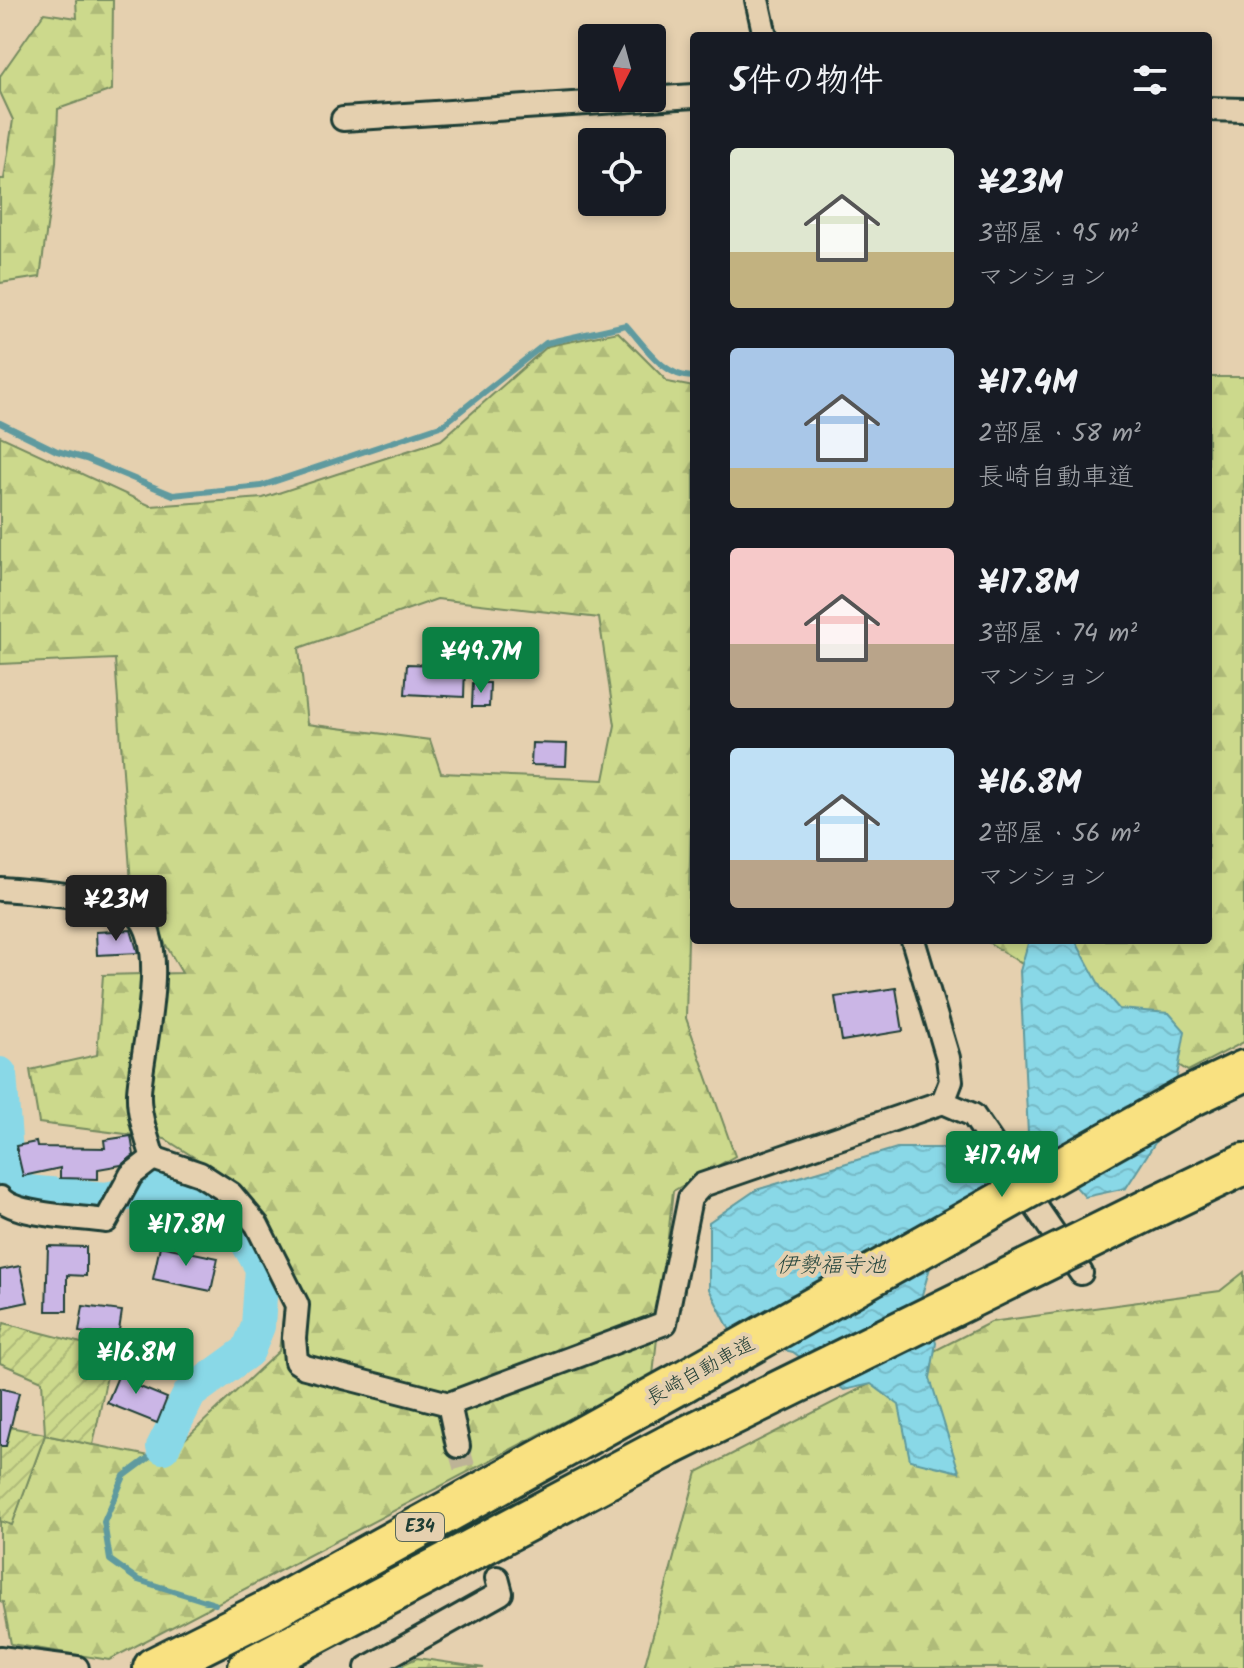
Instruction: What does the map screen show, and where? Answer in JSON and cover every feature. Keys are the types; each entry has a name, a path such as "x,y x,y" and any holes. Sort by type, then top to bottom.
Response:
{"highway":[{"name":"長崎自動車道","path":"154,1668 266,1612 1187,1098 1244,1071"},
{"name":"E34","path":"249,1668 670,1445 1244,1164"}],"street":[{"path":"757,0 764,32"},
{"path":"343,119 690,96"},
{"path":"1212,109 1244,110"},
{"path":"0,889 80,898 122,906 138,914 149,935 152,959 150,1027 138,1095 153,1158"},
{"path":"914,944 948,1058 951,1081 943,1102"},
{"path":"153,1158 211,1180 231,1194 257,1225 297,1305 294,1338 296,1361 305,1367 449,1404 665,1323 690,1198 702,1185 943,1102 973,1115 1081,1273"},
{"path":"0,1198 23,1209 106,1221 131,1175 153,1158"},
{"path":"449,1404 458,1446"},
{"path":"367,1668 501,1593 497,1578"},
{"path":"0,1658 77,1668"}],"green space":[{"path":"76,0 113,0 112,90 58,109 56,163 40,277 0,283 0,179 4,179 13,120 0,92 0,76 44,13 77,18"},
{"path":"618,332 668,382 690,386 690,860 686,1018 735,1156 673,1191 653,1375 109,1660 11,1644 3,1602 0,1601 0,1521 12,1524 45,1435 164,1459 279,1351 290,1261 243,1188 165,1139 39,1123 30,1070 97,1055 103,975 182,973 131,884 115,659 0,664 0,436 151,506 263,498 441,440 548,346","holes":["437,599 599,618 615,725 604,780 441,773 430,740 307,724 299,648"]},
{"path":"1212,377 1244,377 1244,1042 1188,1071 991,944 1212,944"},
{"path":"1244,1272 1244,1668 644,1668 697,1472 991,1322 1220,1291"},
{"path":"4,1323 112,1351 93,1445 45,1435 12,1525 0,1521 0,1425 45,1434 42,1381 0,1363 0,1337"},
{"path":"417,1658 484,1668 395,1668"}],"water":[{"path":"1028,944 1077,944 1101,988 1119,1009 1169,1013 1185,1031 1169,1121 1126,1188 1085,1197 1028,1134 1020,971"},
{"name":"伊勢福寺池","path":"897,1148 946,1148 975,1161 992,1192 934,1254 921,1298 936,1343 930,1378 959,1472 910,1460 899,1405 871,1384 844,1390 793,1352 734,1338 709,1289 709,1222 756,1190"}],"building":[{"path":"407,664 465,666 464,697 405,694"},
{"path":"473,683 490,683 489,707 472,707"},
{"path":"532,743 567,744 566,766 531,765"},
{"path":"131,930 138,953 97,955 96,932"},
{"path":"896,988 903,1031 842,1041 835,997"},
{"path":"131,1136 134,1155 121,1165 98,1169 98,1179 60,1178 60,1168 23,1176 16,1146 36,1142 37,1147 105,1148 104,1140"},
{"path":"48,1246 86,1247 86,1276 67,1275 67,1311 46,1311"},
{"path":"160,1246 218,1258 211,1291 153,1279"},
{"path":"20,1266 28,1302 0,1308 0,1270"},
{"path":"83,1306 122,1311 118,1337 79,1332"},
{"path":"124,1362 141,1369 135,1385 167,1398 157,1423 107,1403"},
{"path":"0,1388 19,1393 6,1446 0,1446"}],"waterway":[{"path":"0,423 57,451 86,459 173,495 261,486 443,425 546,343 626,325 664,367 690,377"},
{"path":"0,1074 6,1153 12,1181 26,1192 107,1199 147,1189 183,1190 212,1200 235,1221 262,1268 258,1326 248,1351 190,1393 163,1447"},
{"path":"163,1447 124,1476 104,1522 110,1560 138,1580 215,1604"}],"tunnel":[{"path":"458,1446 497,1578"}]}
